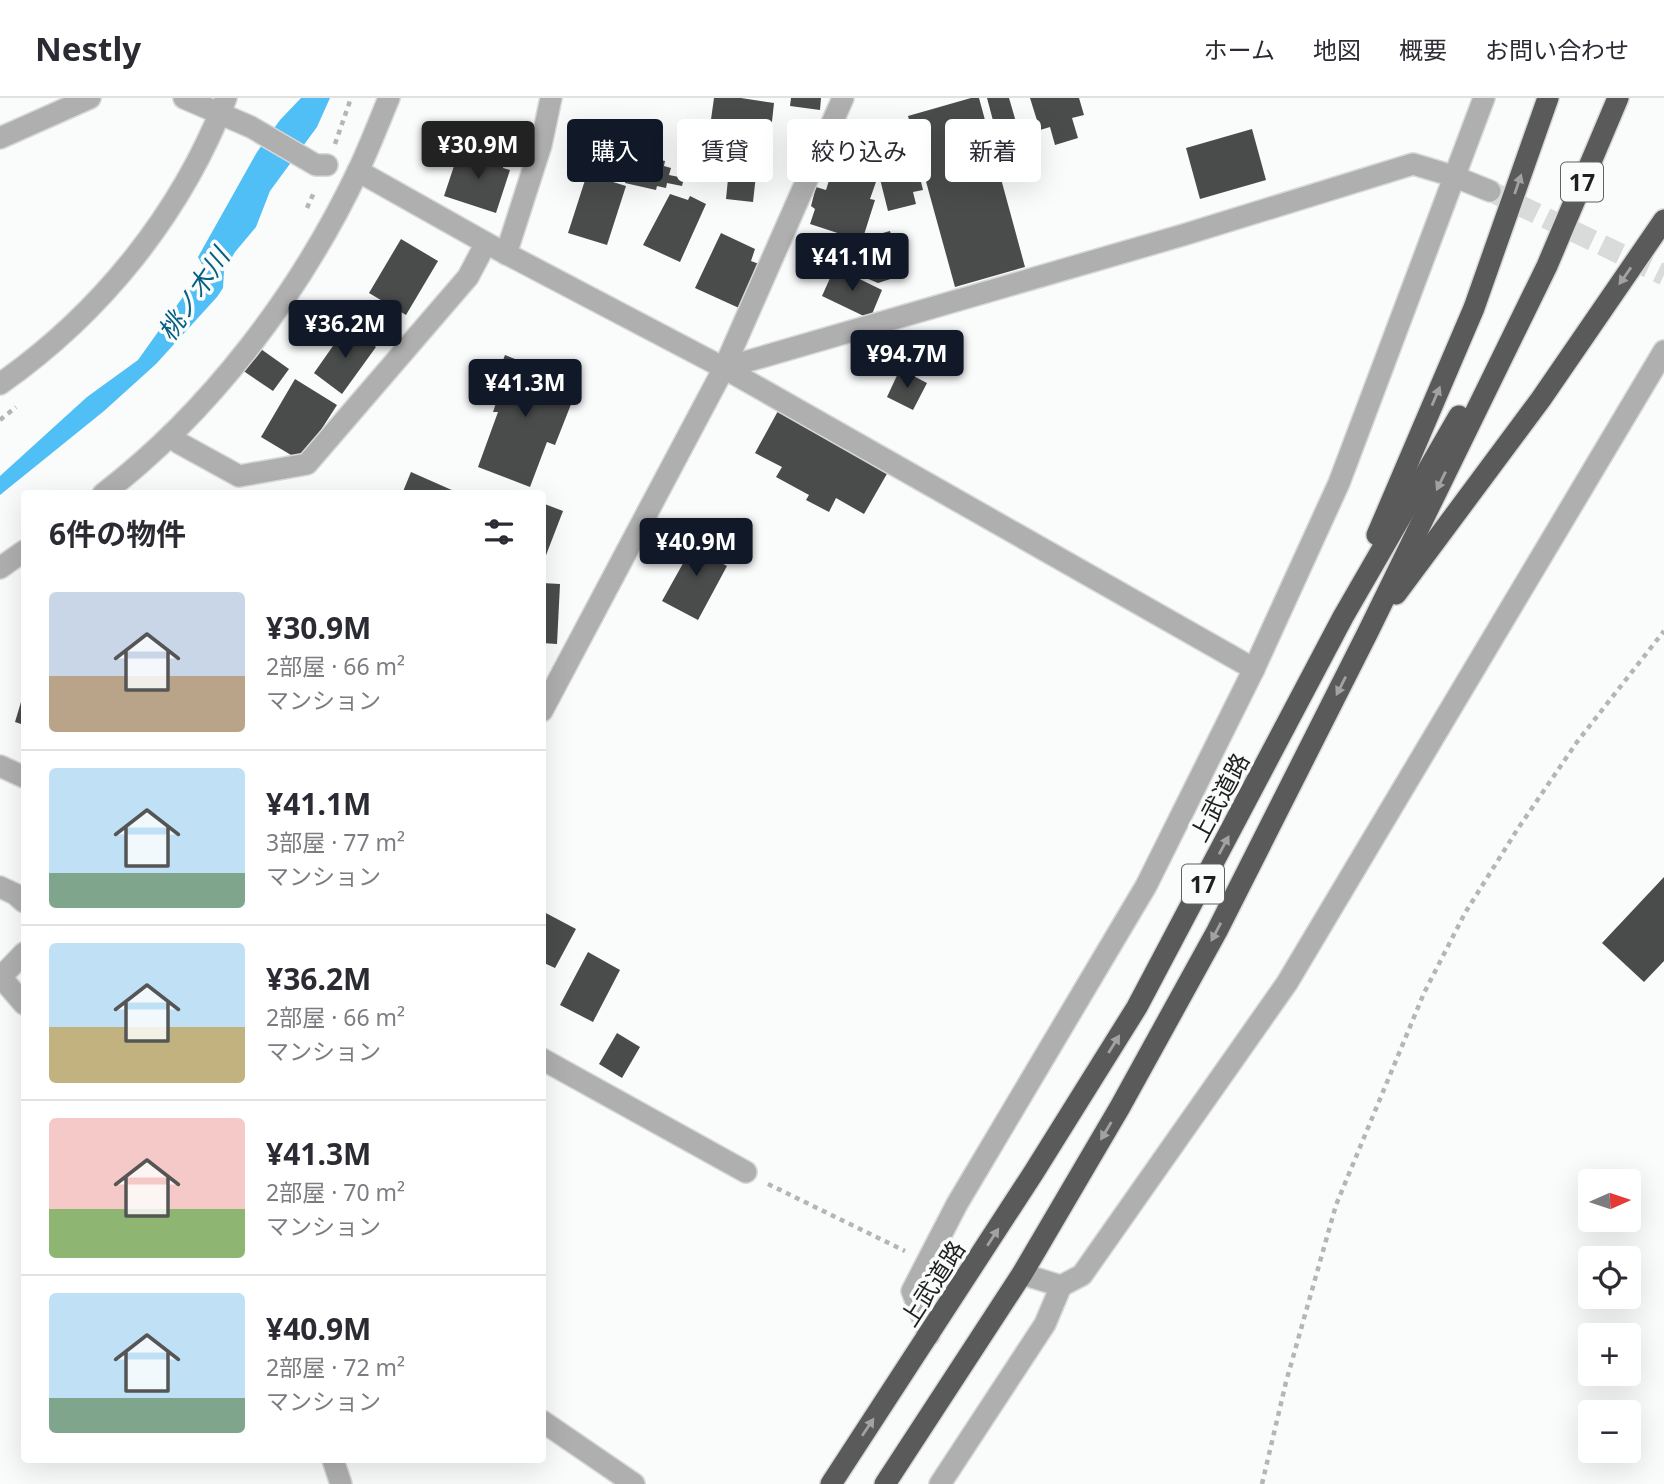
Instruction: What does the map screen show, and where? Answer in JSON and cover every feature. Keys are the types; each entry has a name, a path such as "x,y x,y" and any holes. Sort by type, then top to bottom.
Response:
{"highway":[{"path":"1343,617 1474,309 1548,98"},
{"name":"上武道路","path":"885,1484 1022,1274 1121,1107 1210,943 1368,632 1547,266 1618,98"},
{"path":"1368,632 1541,399 1664,220"},
{"name":"上武道路","path":"831,1484 1137,1007 1343,617 1547,266"}],"street":[{"path":"0,138 90,98"},
{"path":"184,98 223,106 251,127 322,165"},
{"path":"108,490 171,435 215,388 289,292 358,171 389,98"},
{"path":"506,254 535,165 551,98"},
{"path":"546,703 724,368 843,98"},
{"path":"929,1335 912,1291 957,1204 1146,886 1254,669 1339,483 1484,98"},
{"path":"0,384 88,313 114,283 163,219 223,106"},
{"path":"724,368 1184,236 1413,164 1490,191"},
{"path":"358,171 506,254 724,368 1254,669"},
{"path":"171,435 179,443 246,484 312,461 468,277 486,243"},
{"path":"940,1484 1045,1324 1061,1286 1082,1275 1287,983 1664,351"},
{"path":"0,568 21,553"},
{"path":"0,766 21,776"},
{"path":"0,887 21,899"},
{"path":"8,992 21,960"},
{"path":"546,1061 746,1172"},
{"path":"1022,1274 1061,1286"},
{"path":"546,1424 634,1484"},
{"path":"334,1463 341,1484"}],"path":[{"path":"1262,1484 1286,1382 1336,1205 1424,993 1465,913 1517,830 1577,742 1664,631"},
{"path":"746,1172 827,1215 927,1261"}],"water":[{"name":"桃ノ木川","path":"301,98 330,98 317,127 270,191 256,227 235,252 224,271 223,288 217,297 156,364 104,411 0,495 0,476 87,397 138,360 185,294 203,277 204,268 198,257 257,152 280,120"}],"building":[{"path":"714,98 741,98 774,103 772,119 711,119"},
{"path":"791,98 821,98 820,110 790,106"},
{"path":"979,98 985,119 945,119 945,182 1002,182 1025,267 955,287 926,182 931,182 931,119 909,119 908,116"},
{"path":"987,98 1009,98 1015,119 993,119"},
{"path":"1030,98 1079,98 1084,115 1072,118 1078,138 1055,145 1050,127 1041,130 1041,119 1037,119"},
{"path":"1252,129 1266,180 1200,199 1186,148"},
{"path":"468,149 505,161 503,168 510,170 496,213 444,196 458,154 466,157"},
{"path":"663,160 664,166 671,168 669,175 677,177 677,182 683,182 682,186 667,183 666,188 657,186 656,190 625,183 663,182"},
{"path":"584,182 613,182 626,186 607,245 568,233"},
{"path":"728,182 755,182 753,202 726,199"},
{"path":"828,182 876,182 870,199 875,200 862,241 810,224 815,209 811,206 816,187 826,190"},
{"path":"881,182 921,182 923,190 913,192 916,204 888,211"},
{"path":"670,194 688,200 690,196 706,204 680,262 643,245"},
{"path":"890,231 903,275 878,283 866,278 864,271 856,273 849,252 862,248 861,243 874,239 872,236"},
{"path":"721,233 755,249 751,261 759,264 739,308 695,288"},
{"path":"401,239 438,261 406,315 369,293"},
{"path":"835,267 882,290 870,319 822,296"},
{"path":"347,326 376,347 342,394 314,373"},
{"path":"258,347 289,369 273,391 242,370"},
{"path":"505,355 579,384 555,445 547,442 530,487 478,467 498,412 493,412 496,403 488,400"},
{"path":"900,369 927,383 913,410 887,397"},
{"path":"295,379 337,405 301,461 261,437"},
{"path":"778,411 888,472 864,514 836,498 829,512 806,500 809,495 776,477 782,467 755,453"},
{"path":"411,472 452,490 404,490"},
{"path":"546,505 563,511 546,555"},
{"path":"693,533 721,548 714,559 727,566 698,620 662,601 691,549 686,547"},
{"path":"546,583 560,584 557,644 546,643"},
{"path":"21,702 21,724 15,722"},
{"path":"1664,877 1664,961 1644,982 1602,943"},
{"path":"546,913 576,929 555,968 546,964"},
{"path":"588,952 620,970 593,1022 560,1005"},
{"path":"617,1033 640,1047 622,1078 599,1064"}],"tunnel":[{"path":"1490,191 1664,275"}]}
